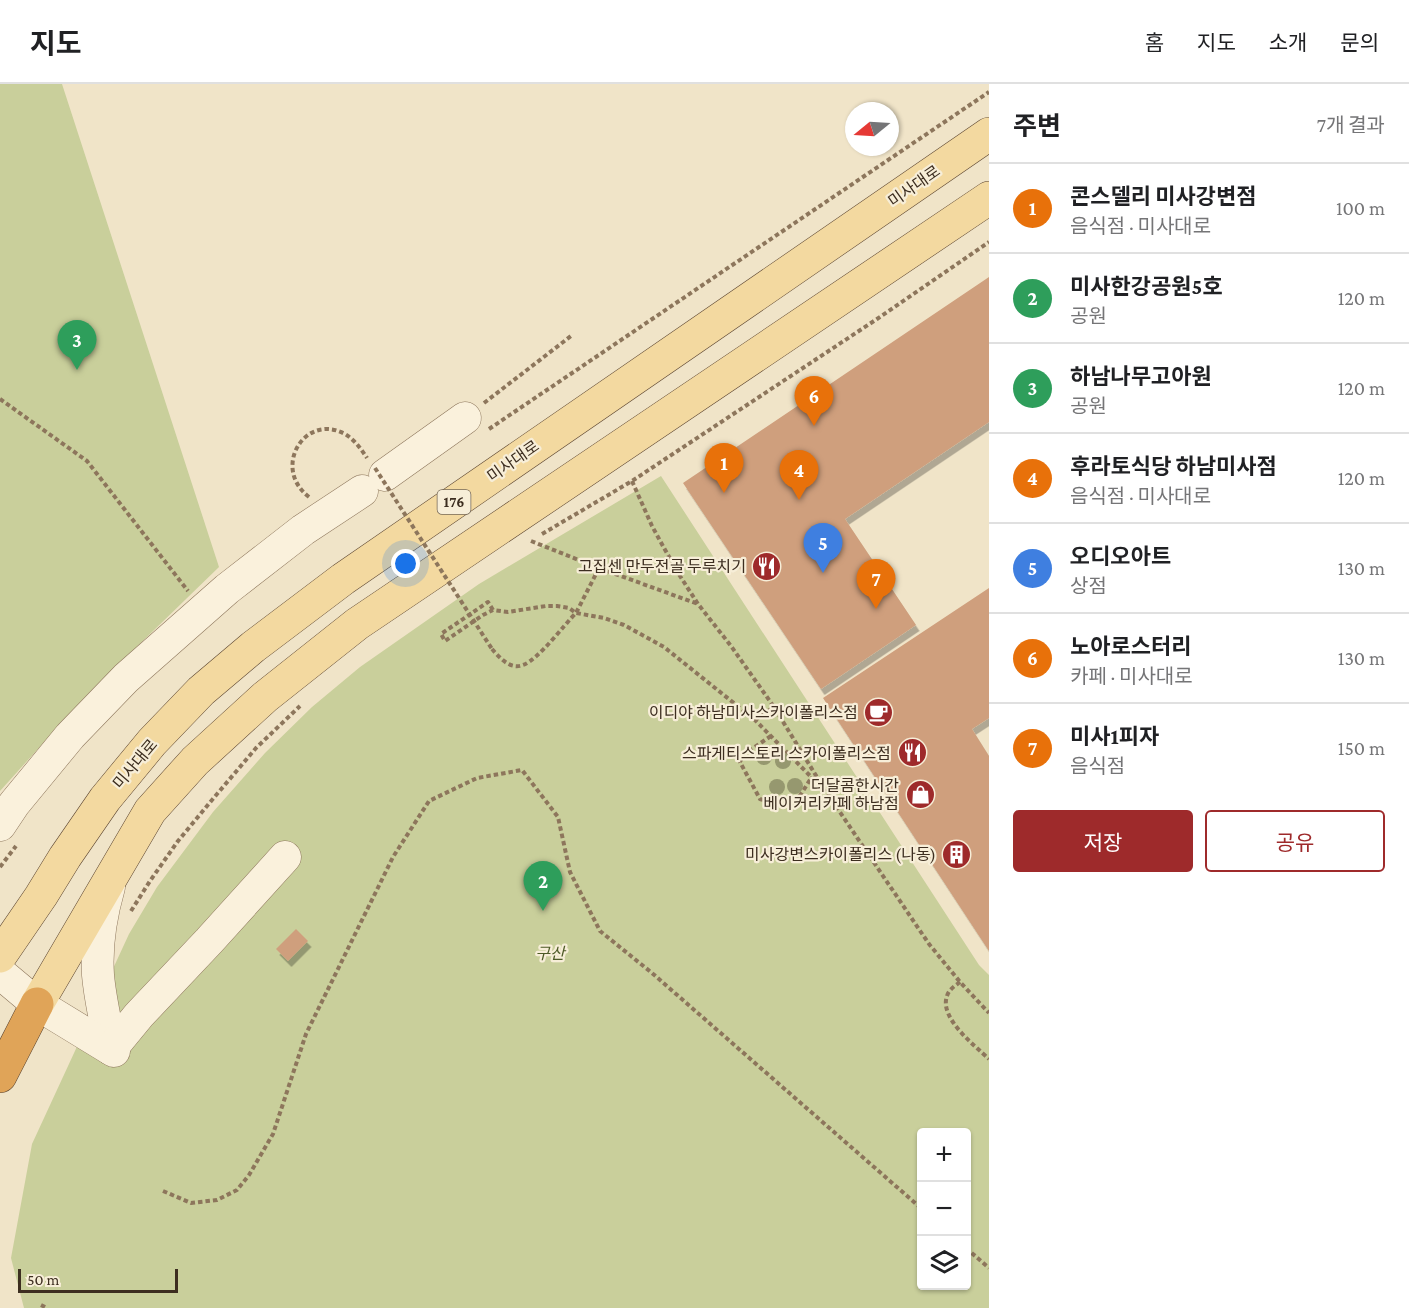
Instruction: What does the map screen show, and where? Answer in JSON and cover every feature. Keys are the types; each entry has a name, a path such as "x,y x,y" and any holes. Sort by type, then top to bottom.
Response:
{"highway":[{"path":"0,1076 38,1004"}],"main road":[{"name":"미사대로","path":"0,956 65,856 112,791 152,742 201,691 253,646 343,579 989,135"},
{"path":"38,1004 150,811 195,761 265,697 357,624 989,198"}],"street":[{"path":"0,825 14,804 70,736 126,678 227,589 372,473 472,427"},
{"path":"112,1050 139,1015 285,857"},
{"path":"112,879 100,923 98,962 112,1050"},
{"path":"0,973 38,1004 112,1050"}],"path":[{"path":"472,427 989,92"},
{"path":"521,546 632,481 989,242"},
{"path":"472,427 571,336"},
{"path":"0,399 87,460 203,610"},
{"path":"317,501 307,496 299,488 293,476 292,460 297,446 307,436 317,430 331,429 344,433 354,440 372,473 492,649 501,660 511,665 522,666 533,659 576,613 599,568"},
{"path":"632,481 664,548 698,604 774,707 827,793 928,944 989,1013"},
{"path":"531,541 698,604"},
{"path":"452,589 462,582"},
{"path":"493,610 488,602 441,634 446,640 493,610 508,612 546,606 569,608 576,613 604,618 624,625 664,647 755,720 827,793"},
{"path":"129,914 178,841 256,748 301,705"},
{"path":"755,720 774,707"},
{"path":"771,736 742,755 740,762 760,799 783,806 790,805 812,777"},
{"path":"163,1191 191,1203 217,1200 237,1190 249,1175 273,1134 306,1034 393,857 429,801 477,778 522,770 558,817 570,872 600,931 652,973 917,1205"},
{"path":"960,982 950,989 945,1007 957,1028 989,1059"},
{"path":"971,1252 989,1268"},
{"path":"41,1305 47,1308"}],"green space":[{"path":"0,84 62,84 219,567 83,699 0,791"},
{"name":"구산","path":"661,476 979,965 989,975 989,1308 24,1308 11,1258 32,1144 129,934 157,887 213,812 265,753 312,707 360,667 479,584"}],"building":[{"path":"989,277 989,422 845,519 916,625 821,689 683,483"},
{"name":"미사강변스카이폴리스 (나동)","path":"989,588 989,718 972,729 989,756 989,951 823,698"},
{"path":"296,929 308,941 288,961 276,949"}],"place":[{"name":"하남나무고아원","path":"77,370"},
{"name":"노아로스터리","path":"814,426"},
{"name":"콘스델리 미사강변점","path":"724,493"},
{"name":"후라토식당 하남미사점","path":"799,500"},
{"name":"고집센 만두전골 두루치기","path":"767,566"},
{"name":"오디오아트","path":"823,573"},
{"name":"미사1피자","path":"876,609"},
{"name":"이디야 하남미사스카이폴리스점","path":"879,712"},
{"name":"스파게티스토리 스카이폴리스점","path":"912,753"},
{"name":"더달콤한시간 베이커리카페 하남점","path":"920,794"},
{"name":"미사강변스카이폴리스 (나동)","path":"957,854"},
{"name":"미사한강공원5호","path":"543,911"}]}
